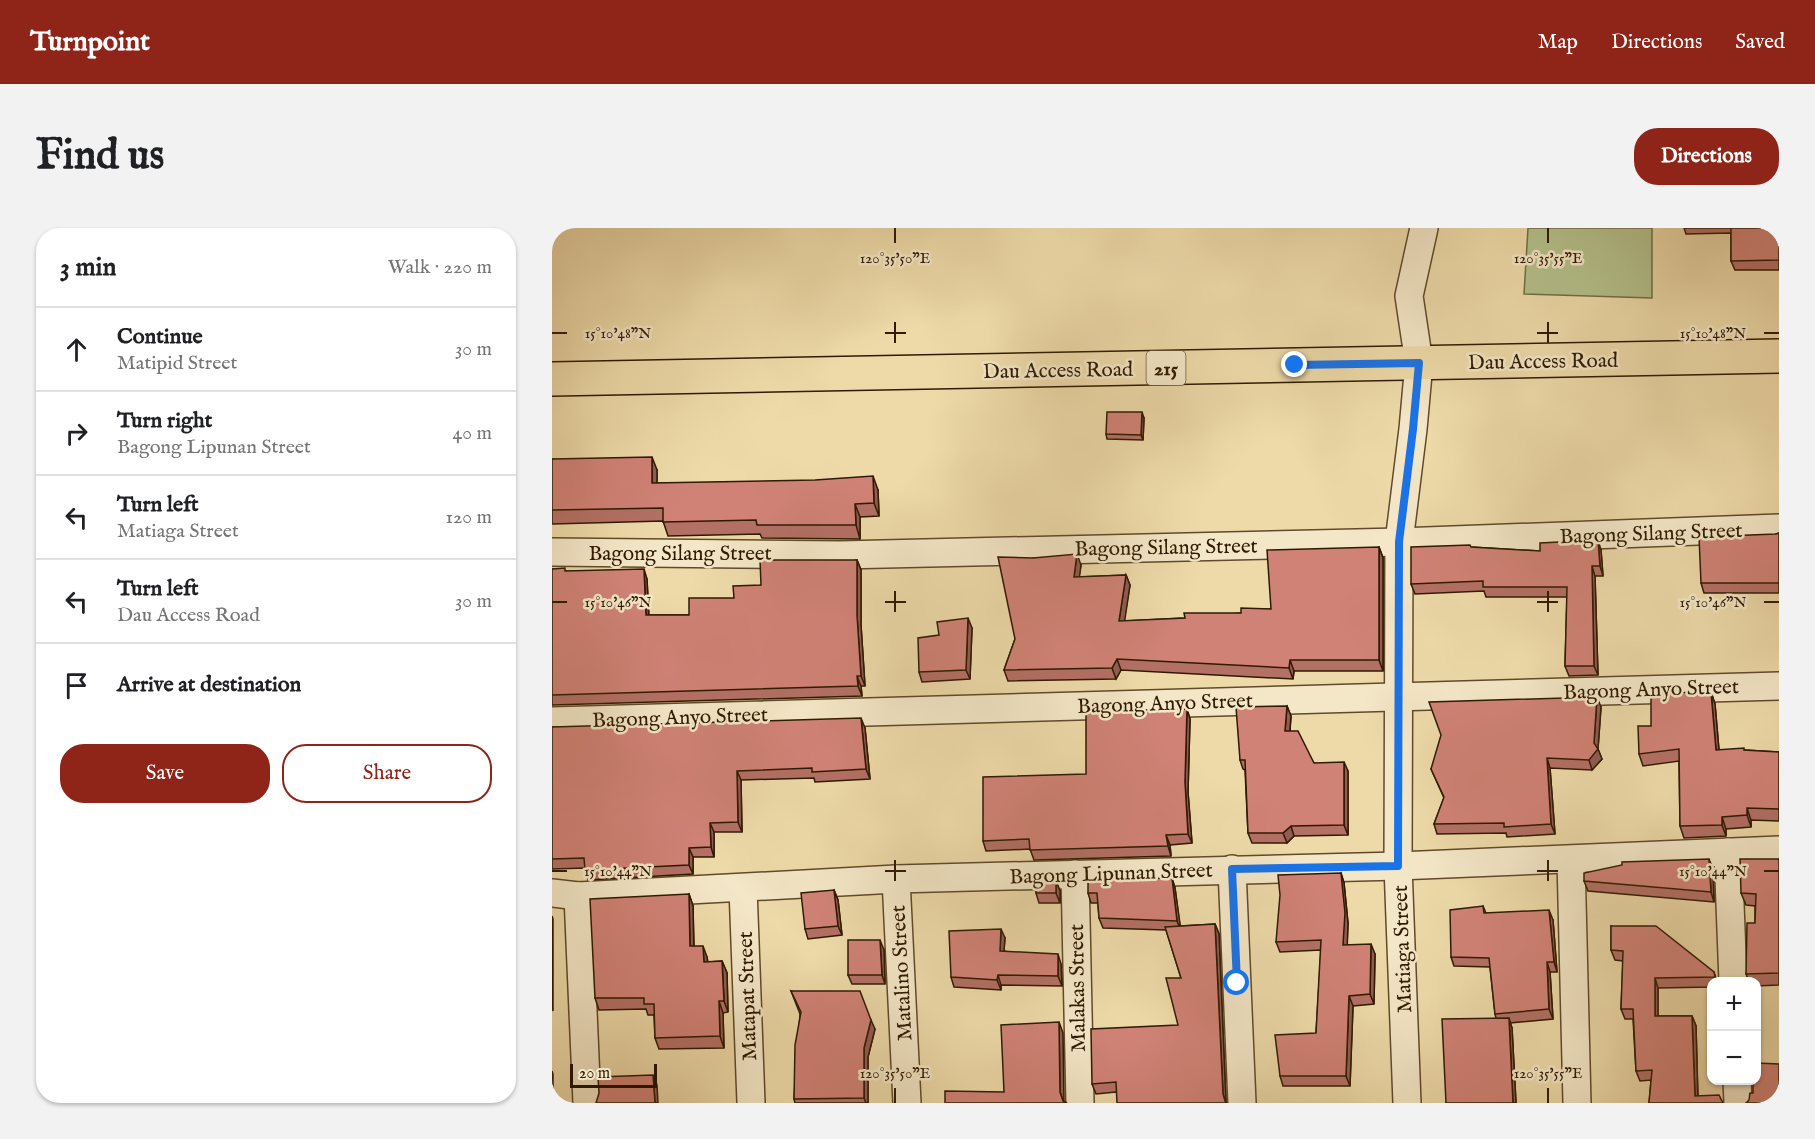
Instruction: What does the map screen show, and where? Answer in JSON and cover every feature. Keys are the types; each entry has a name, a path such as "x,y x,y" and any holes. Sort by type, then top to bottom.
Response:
{"main road":[{"name":"Dau Access Road","path":"552,379 1779,356"}],"street":[{"name":"Matiaga Street","path":"1407,1103 1398,866 1399,542 1419,363 1409,296 1424,228"},
{"name":"Bagong Silang Street","path":"552,552 841,555 1399,542 1779,528"},
{"name":"Bagong Anyo Street","path":"552,721 1779,686"},
{"name":"Bagong Lipunan Street","path":"565,895 896,879 1398,866 1779,850"},
{"path":"1728,852 1733,977"},
{"path":"1571,860 1577,1103"},
{"path":"1232,869 1242,1103"},
{"name":"Malakas Street","path":"1074,874 1080,1103"},
{"name":"Matalino Street","path":"896,879 907,1103"},
{"name":"Matapat Street","path":"743,888 751,1103"},
{"path":"565,895 587,1103"},
{"path":"1737,1085 1738,1103"}],"green space":[{"path":"1528,228 1652,228 1652,298 1524,294"}],"building":[{"path":"1731,228 1779,228 1779,260 1731,261"},
{"path":"1107,412 1142,412 1141,435 1106,434"},
{"path":"652,457 652,483 815,480 873,476 874,503 855,504 856,525 757,525 756,520 663,522 663,508 552,510 552,459"},
{"path":"1779,533 1779,583 1701,583 1699,537"},
{"path":"1598,540 1600,566 1592,566 1594,666 1565,666 1567,587 1483,587 1483,581 1411,584 1411,547 1470,545 1471,547 1540,551 1540,543"},
{"path":"1379,547 1379,660 1290,660 1289,668 1117,659 1112,668 1004,670 1015,639 998,557 1033,558 1077,554 1074,577 1126,575 1119,621 1185,618 1184,613 1241,613 1241,608 1271,609 1267,550"},
{"path":"760,560 857,560 857,615 861,676 857,676 858,686 552,695 552,569 565,568 565,571 644,569 646,615 689,615 689,598 734,598 733,586 761,585"},
{"path":"968,618 966,670 919,672 918,638 939,635 937,622"},
{"path":"1711,692 1716,750 1744,748 1744,750 1779,752 1779,809 1747,808 1747,815 1722,817 1722,825 1680,826 1679,749 1639,754 1638,726 1651,726 1651,693"},
{"path":"1597,697 1594,743 1598,749 1589,760 1547,758 1551,824 1504,827 1504,823 1434,824 1444,797 1431,769 1441,735 1429,702"},
{"path":"1287,706 1285,731 1298,731 1314,763 1344,762 1344,825 1291,826 1283,833 1248,833 1245,760 1240,760 1236,707"},
{"path":"1187,709 1185,782 1188,834 1166,835 1168,846 1030,850 1029,839 983,841 983,777 1086,774 1086,714 1105,711"},
{"path":"861,718 866,769 812,772 812,768 737,771 738,822 710,823 711,847 689,848 689,865 585,870 584,858 552,859 552,727"},
{"path":"1709,859 1711,892 1584,881 1584,873 1622,865 1622,862"},
{"path":"1740,859 1779,859 1779,973 1746,974 1747,923 1755,923 1756,894 1741,893"},
{"path":"1341,873 1345,913 1343,945 1371,944 1370,994 1349,996 1346,1076 1280,1076 1275,1035 1316,1033 1321,940 1276,942 1280,895 1278,875"},
{"path":"1172,878 1177,921 1099,918 1097,893 1088,893 1088,880"},
{"path":"1034,881 1056,881 1056,893 1036,893"},
{"path":"834,890 838,926 805,929 801,893"},
{"path":"689,894 690,946 703,946 704,962 722,961 724,1001 719,1001 720,1036 655,1038 654,1004 644,1004 644,998 595,998 590,899"},
{"path":"1483,906 1484,913 1549,910 1554,962 1547,962 1549,1009 1495,1014 1489,958 1451,957 1450,910"},
{"path":"1215,924 1223,1094 1227,1103 1117,1103 1116,1082 1092,1084 1091,1029 1178,1025 1166,978 1181,978 1165,927"},
{"path":"1611,926 1656,926 1714,972 1715,977 1655,978 1655,1016 1692,1016 1695,1096 1719,1095 1723,1103 1649,1103 1652,1070 1636,1071 1633,1009 1621,1009 1623,951 1611,950"},
{"path":"1001,929 1000,951 1058,954 1058,976 998,975 997,980 951,977 949,931"},
{"path":"848,940 880,940 882,975 848,975"},
{"path":"791,991 860,991 871,1020 864,1048 864,1098 794,1099 795,1045 801,1012"},
{"path":"1509,1018 1513,1103 1446,1103 1442,1019"},
{"path":"1059,1022 1060,1092 1063,1101 1067,1103 945,1103 945,1091 1004,1092 1001,1025"},
{"path":"1761,1063 1779,1064 1779,1103 1746,1103 1750,1093 1753,1093 1753,1085 1761,1085"},
{"path":"653,1075 655,1103 596,1103 599,1093 598,1077"}],"route":[{"path":"1237,983 1232,869 1398,866 1399,542 1419,363 1295,365"}]}
